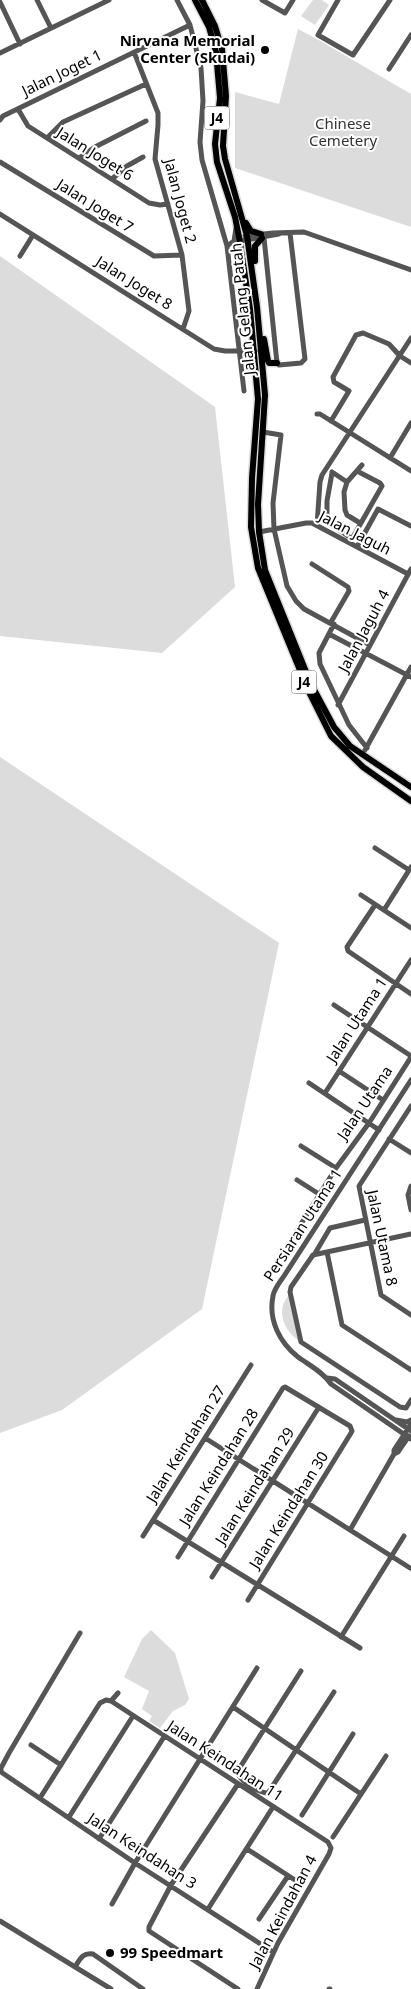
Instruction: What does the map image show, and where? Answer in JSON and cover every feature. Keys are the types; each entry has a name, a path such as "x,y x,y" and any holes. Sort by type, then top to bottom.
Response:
{"main road":[{"name":"Jalan Gelang Patah","path":"195,0 209,28 216,52 220,98 215,144 218,162 240,239 253,351 258,399 251,527 257,564"},
{"name":"Jalan Gelang Patah","path":"202,0 215,26 222,49 226,96 224,160 248,238 255,284 265,395 258,504 259,532"},
{"path":"240,211 250,231 262,237 255,246 255,284"},
{"path":"258,318 268,361 269,363 277,363"},
{"path":"251,504 254,522 259,532 255,541 257,564"},
{"name":"J4","path":"259,532 265,570 311,684 324,711 350,746 411,787"},
{"name":"J4","path":"257,564 266,593 309,692 331,736 364,767 411,801"}],"street":[{"path":"37,0 51,28"},
{"path":"0,53 109,0"},
{"path":"177,0 190,25 201,68 204,101 200,142 202,160 227,246 244,391"},
{"path":"262,0 285,13 293,0"},
{"path":"335,1 318,35 353,55 390,0"},
{"path":"0,2 20,44"},
{"name":"Jalan Joget 1","path":"0,120 2,116 190,25"},
{"path":"389,69 411,35"},
{"name":"Jalan Joget 2","path":"134,52 158,113 155,159 182,255 189,311 183,329"},
{"path":"47,138 63,122 146,84"},
{"name":"Jalan Joget 6","path":"18,109 28,126 149,203 168,204"},
{"path":"79,158 95,147 146,121"},
{"path":"112,179 127,166 143,157"},
{"name":"Jalan Joget 7","path":"0,162 154,256 182,255"},
{"name":"Jalan Joget 8","path":"0,214 214,349 220,351 261,350"},
{"path":"227,246 234,241 235,217"},
{"path":"240,239 304,232 411,270"},
{"path":"262,237 277,363 279,365 301,363 305,359 290,233"},
{"path":"20,256 33,235"},
{"path":"331,421 349,391 334,382 333,377 356,335 363,332 385,342 411,363"},
{"path":"317,525 320,482 411,338"},
{"path":"317,414 320,414 411,471"},
{"path":"390,458 411,424"},
{"path":"263,432 281,435 273,504 274,529 290,592 304,609 370,645"},
{"path":"357,471 380,483 382,486 360,523 347,515 344,492 347,482 362,465"},
{"path":"327,469 347,482"},
{"name":"Jalan Jaguh","path":"332,473 327,501 327,522 344,535 352,538 360,523"},
{"path":"357,547 378,509 411,526"},
{"name":"Jalan Jaguh","path":"259,532 306,523 317,525 357,547 410,572"},
{"path":"312,564 348,587 348,591 332,623 318,659 338,705 349,725 366,748"},
{"name":"Jalan Jaguh 4","path":"338,705 410,572"},
{"path":"329,634 409,676"},
{"path":"363,754 409,676 411,667"},
{"path":"376,848 410,868 384,910"},
{"path":"361,895 411,928"},
{"path":"375,905 347,949 411,994"},
{"name":"Jalan Utama 1","path":"325,1094 411,960"},
{"path":"334,1004 411,1057"},
{"name":"Jalan Utama","path":"291,1240 336,1168 369,1123 411,1057"},
{"path":"339,1071 383,1100"},
{"name":"Persiaran Utama 1","path":"409,1432 391,1426 331,1384 327,1378 296,1356 285,1344 276,1329 272,1311 273,1295 411,1080"},
{"path":"309,1083 379,1130"},
{"name":"Jalan Utama 8","path":"411,1106 359,1186 381,1295 411,1315"},
{"path":"389,1139 411,1153"},
{"path":"301,1146 336,1168"},
{"path":"297,1180 320,1194"},
{"path":"411,1186 408,1195 411,1210"},
{"path":"365,1220 330,1228 314,1255 291,1287 290,1292 300,1342 400,1407 406,1408 411,1400"},
{"path":"314,1255 411,1234"},
{"path":"326,1252 342,1324 411,1370"},
{"name":"Jalan Keindahan 27","path":"143,1536 251,1365"},
{"name":"Persiaran Utama 1","path":"327,1378 335,1379 394,1419 409,1432"},
{"name":"Jalan Keindahan 28","path":"178,1558 282,1389 285,1387 319,1407"},
{"name":"Jalan Keindahan 30","path":"248,1600 352,1431 350,1426 319,1407"},
{"name":"Jalan Keindahan 29","path":"212,1577 319,1407"},
{"path":"394,1419 407,1422 411,1420"},
{"path":"391,1426 397,1432 401,1444"},
{"path":"350,1530 394,1454 394,1450 401,1444 409,1432"},
{"path":"205,1438 410,1568"},
{"path":"401,1444 411,1443"},
{"path":"154,1520 360,1648"},
{"path":"341,1637 404,1536"},
{"path":"0,1768 80,1633"},
{"path":"112,1904 135,1863 258,1668"},
{"path":"301,1671 237,1772 238,1777 263,1793 268,1793 334,1692"},
{"path":"40,1798 103,1701 111,1701 118,1693"},
{"name":"Jalan Keindahan 11","path":"111,1701 328,1842 331,1848"},
{"path":"233,1707 361,1794"},
{"path":"69,1817 133,1716"},
{"path":"302,1815 353,1734"},
{"path":"99,1838 164,1737"},
{"path":"31,1745 61,1766"},
{"path":"333,1837 386,1756"},
{"name":"Jalan Keindahan 3","path":"0,1768 1,1772 135,1863 273,1952"},
{"path":"238,1784 171,1885 150,1924 149,1931 238,1989"},
{"path":"208,1909 273,1807"},
{"name":"Jalan Keindahan 4","path":"257,1989 273,1952 331,1848"},
{"path":"247,1849 298,1882"},
{"path":"259,1919 288,1876"},
{"path":"0,1921 112,1989"},
{"path":"75,1967 83,1955 93,1954 143,1989"}],"green space":[{"path":"313,0 322,0 329,5 315,25 301,16"},
{"name":"Chinese Cemetery","path":"298,29 411,94 411,227 235,168 235,92 279,104"},
{"path":"0,256 215,407 235,587 162,653 0,636"},
{"path":"0,757 279,943 202,1309 62,1410 0,1433"},
{"path":"289,1295 299,1341 289,1331 283,1320 283,1307"},
{"path":"151,1630 175,1653 189,1699 185,1705 173,1711 160,1728 149,1721 152,1716 142,1709 149,1691 124,1677 142,1639"}],"place":[{"name":"Nirvana Memorial Center (Skudai)","path":"265,50"},
{"name":"99 Speedmart","path":"110,1953"}]}
